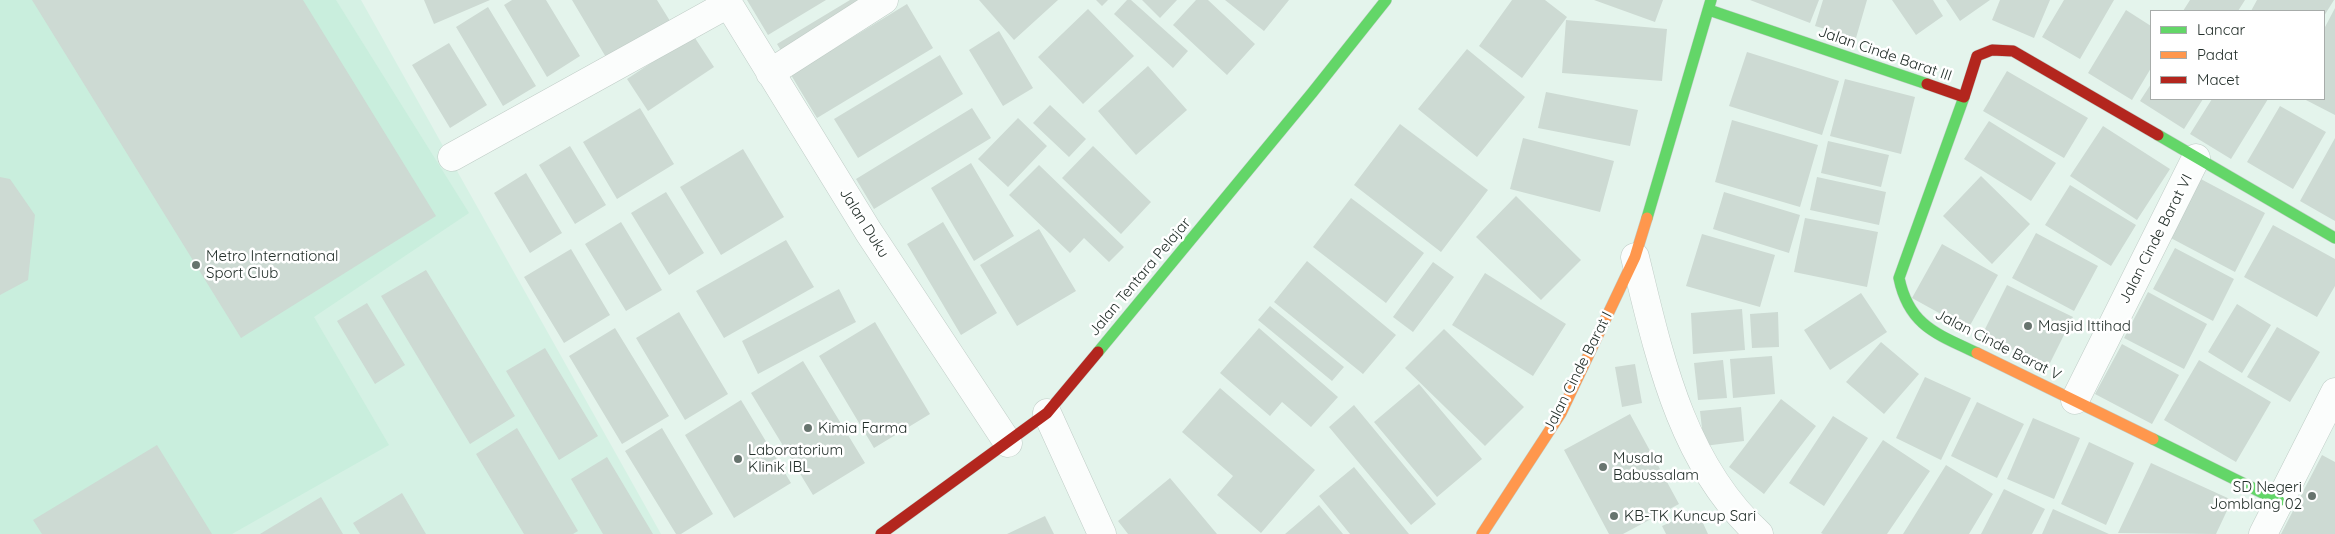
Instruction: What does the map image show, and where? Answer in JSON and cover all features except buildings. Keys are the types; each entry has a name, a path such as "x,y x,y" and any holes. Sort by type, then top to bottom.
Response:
{"street":[{"path":"770,73 884,0"},
{"name":"Jalan Tentara Pelajar","path":"881,534 1047,413 1312,93 1386,0"},
{"path":"452,157 727,2"},
{"name":"Jalan Duku","path":"727,2 868,231 1008,443"},
{"name":"Jalan Cinde Barat III","path":"1710,5 1964,97 1977,56 1992,50 2013,51 2335,238"},
{"name":"Jalan Cinde Barat I","path":"1482,534 1561,413 1635,257 1710,5"},
{"name":"Jalan Cinde Barat V","path":"1964,97 1899,278 1902,298 1912,313 1930,331 2280,501"},
{"name":"Jalan Cinde Barat VI","path":"2075,400 2196,158"},
{"path":"1635,257 1654,335 1681,420 1708,474 1741,518 1758,534"},
{"path":"2262,534 2335,392"},
{"path":"1047,413 1102,534"}],"shaded area":[{"name":"Metro International Sport Club","path":"0,0 361,0 661,534 0,534"},
{"name":"Metro International Sport Club","path":"0,0 336,0 469,213 314,317 389,445 232,534 0,534"}],"traffic: fast":[{"path":"1098,352 1312,93 1386,0"},
{"path":"1647,218 1711,0"},
{"path":"1709,10 1927,84"},
{"path":"1964,97 1899,278 1910,307 1918,318 1937,334 1977,353"},
{"path":"2158,135 2335,238"},
{"path":"2153,439 2279,501"}],"traffic: slow":[{"path":"1482,534 1561,413 1635,257 1647,218"},
{"path":"1977,353 2153,439"}],"traffic: jam":[{"path":"1927,84 1964,97 1977,56 1992,50 2013,51 2158,135"},
{"path":"881,534 1047,413 1098,352"}],"place":[{"name":"Metro International Sport Club","path":"196,265"},
{"name":"Masjid Ittihad","path":"2028,326"},
{"name":"Kimia Farma","path":"808,428"},
{"name":"Laboratorium Klinik IBL","path":"738,459"},
{"name":"Musala Babussalam","path":"1603,467"},
{"name":"SD Negeri Jomblang 02","path":"2312,496"},
{"name":"KB-TK Kuncup Sari","path":"1614,516"}]}
